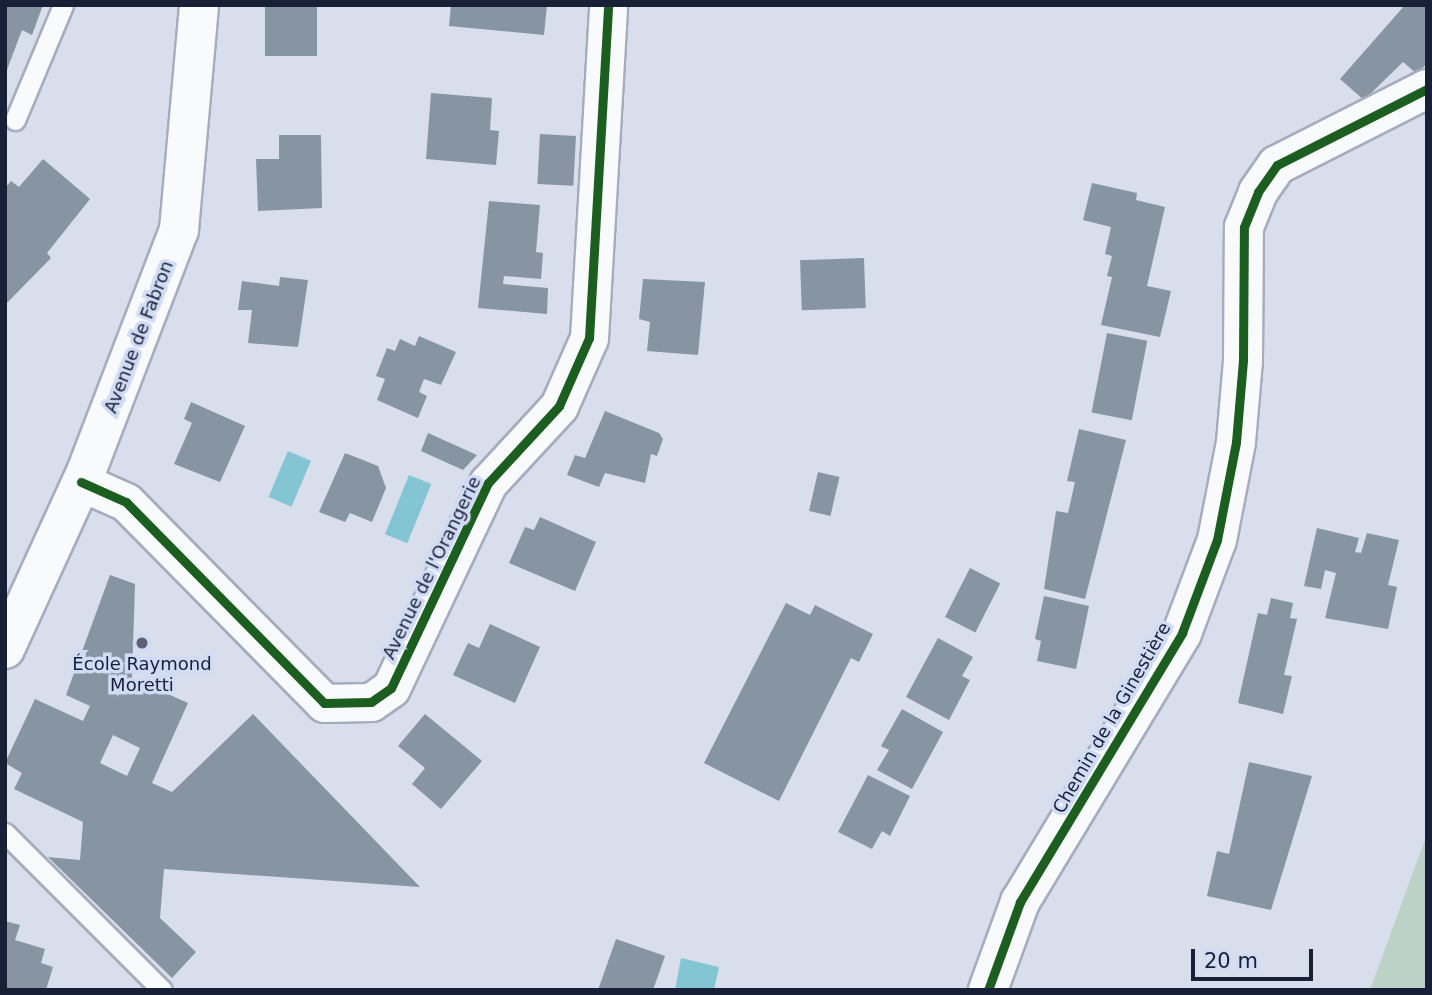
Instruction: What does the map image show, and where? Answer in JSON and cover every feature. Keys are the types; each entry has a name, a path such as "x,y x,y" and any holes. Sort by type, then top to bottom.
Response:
{"street":[{"name":"Avenue de Fabron","path":"5,649 81,482 178,230 199,5"},
{"name":"Avenue de l'Orangerie","path":"81,482 126,502 324,703 371,702 391,688 488,484 559,407 589,338 608,5"},
{"name":"Chemin de la Ginestière","path":"988,990 1020,902 1182,633 1217,540 1236,442 1242,373 1244,227 1258,192 1278,165 1427,89"}],"lane":[{"path":"15,120 63,5"},
{"path":"5,833 162,990"}],"green space":[{"path":"1427,834 1427,990 1370,990"}],"water":[{"path":"288,451 311,461 291,507 268,497"},
{"path":"409,475 431,484 407,543 385,534"},
{"path":"681,958 719,967 714,990 675,990"}],"building":[{"path":"5,5 43,5 32,35 22,30 5,75"},
{"path":"265,5 317,5 317,56 265,56"},
{"path":"451,5 547,5 544,35 449,26"},
{"path":"1405,5 1427,5 1427,63 1417,74 1403,62 1364,100 1340,79"},
{"path":"431,93 492,98 490,130 499,131 496,165 426,159"},
{"path":"540,134 576,136 573,186 537,184"},
{"path":"279,135 321,135 322,208 258,211 256,159 279,159"},
{"path":"43,159 90,199 47,253 51,258 5,305 5,188 11,181 19,187"},
{"path":"1092,183 1137,193 1136,200 1165,207 1147,286 1171,291 1160,337 1101,325 1112,277 1107,276 1112,256 1105,254 1111,227 1083,220"},
{"path":"489,201 540,205 536,252 543,253 541,279 504,276 503,284 548,288 547,314 478,308"},
{"path":"864,258 866,308 802,310 800,260"},
{"path":"280,277 308,280 298,347 248,343 252,310 238,310 242,281 279,286"},
{"path":"643,279 705,282 698,355 647,351 650,322 639,319"},
{"path":"1107,333 1147,341 1132,420 1092,413"},
{"path":"419,336 456,352 441,385 424,379 419,392 427,396 418,418 377,400 385,379 376,376 387,348 395,351 400,339 415,346"},
{"path":"191,402 245,426 220,482 174,464 192,423 184,419"},
{"path":"605,411 659,433 663,439 657,456 651,454 645,483 605,473 599,487 567,475 575,455 585,458"},
{"path":"1079,429 1126,440 1085,599 1044,589 1056,511 1068,513 1075,482 1067,481"},
{"path":"428,433 477,455 463,470 421,451"},
{"path":"345,453 378,466 386,488 372,522 350,513 345,522 319,512"},
{"path":"818,472 839,477 830,516 809,511"},
{"path":"540,517 596,542 575,591 509,563 525,527 534,530"},
{"path":"1317,528 1359,538 1355,552 1361,553 1367,533 1399,540 1388,585 1397,587 1388,629 1325,618 1336,573 1325,570 1321,589 1304,586"},
{"path":"970,568 1000,583 975,632 945,617"},
{"path":"110,575 135,584 132,678 188,703 152,783 172,792 253,714 420,887 164,869 160,918 196,952 172,978 48,857 80,860 83,822 14,789 22,773 5,763 35,699 83,721 90,706 66,695","holes":["113,735 140,748 127,776 100,763"]},
{"path":"1044,596 1089,606 1076,669 1037,661 1041,641 1035,639"},
{"path":"1271,598 1293,603 1290,618 1297,619 1284,675 1292,676 1283,714 1238,703 1258,613 1267,615"},
{"path":"786,603 810,615 815,605 873,634 859,662 851,658 779,801 704,763"},
{"path":"490,624 540,647 515,703 453,675 468,643 479,648"},
{"path":"938,638 973,657 962,676 970,680 949,720 906,697"},
{"path":"902,709 943,732 912,789 877,770 889,750 881,746"},
{"path":"425,714 482,761 441,809 412,784 425,768 398,746"},
{"path":"1249,762 1312,776 1271,910 1207,896 1217,851 1229,854"},
{"path":"868,775 910,796 890,836 882,831 872,849 838,832"},
{"path":"5,921 20,925 15,940 45,949 41,963 53,967 46,990 5,990"},
{"path":"616,939 665,956 653,990 598,990"}],"cycle path":[{"path":"81,482 126,502 324,703 371,702 391,688 488,483 559,406 589,338 608,5"},
{"path":"988,990 1020,902 1182,633 1217,540 1236,442 1243,360 1244,227 1258,192 1277,165 1427,89"}],"place":[{"name":"École Raymond Moretti","path":"142,643"}]}
